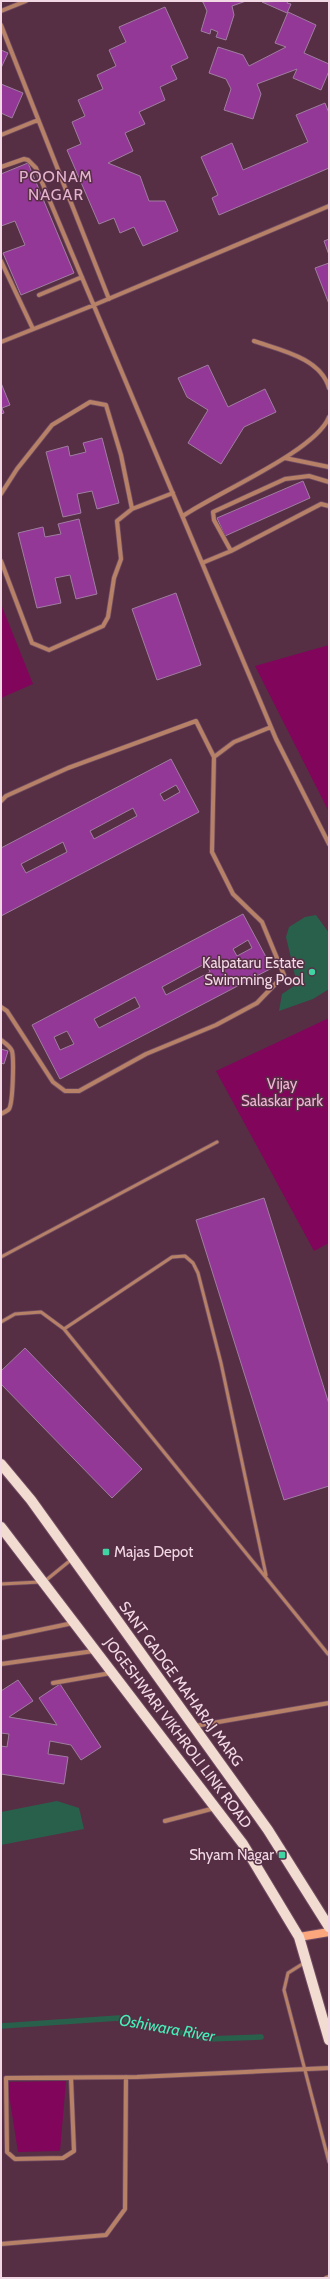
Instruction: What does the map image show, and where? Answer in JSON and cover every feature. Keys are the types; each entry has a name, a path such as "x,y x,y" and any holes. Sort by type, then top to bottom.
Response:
{"main road":[{"name":"SANT GADGE MAHARAJ MARG","path":"1,1464 31,1500 268,1830 329,1926"},
{"name":"JOGESHWARI VIKHROLI LINK ROAD","path":"1,1527 76,1623 243,1844 299,1937 329,2040"},
{"path":"299,1937 329,1932"}],"street":[{"path":"1,11 26,1"},
{"path":"1,25 109,299"},
{"path":"1,135 38,120"},
{"path":"1,167 19,160 28,160 32,164 82,276 271,727 329,844"},
{"path":"1,342 109,299 329,206"},
{"path":"1,261 33,329"},
{"path":"39,295 82,276"},
{"path":"254,341 309,362 321,372 329,388"},
{"path":"1,494 17,469 52,425 90,402 106,405 121,455 132,509"},
{"path":"183,516 203,502 284,458 306,444 326,424 329,417"},
{"path":"284,458 329,467"},
{"path":"231,551 214,520 213,512 285,479 310,476 329,482"},
{"path":"1,561 32,642 49,650 103,626 108,617 114,578 121,559 117,521 132,509 173,493"},
{"path":"202,563 231,551 321,504 329,506"},
{"path":"1,800 6,796 68,768 196,721 214,757 212,852 233,894 262,922 284,975 257,1003 216,1025 146,1054 79,1091 65,1091 53,1082 7,1011 1,1007"},
{"path":"214,757 234,742 271,727"},
{"path":"1,1040 8,1045 12,1052 13,1059 12,1102 9,1110 1,1114"},
{"path":"1,1638 76,1623"},
{"path":"1,1664 96,1650"},
{"path":"53,1683 113,1673"},
{"path":"193,1726 329,1702"},
{"path":"165,1821 215,1808"},
{"path":"71,2078 74,2151 63,2158 15,2159 7,2152 3,2079 126,2077 329,2068"},
{"path":"1,2244 106,2235 125,2209 126,2077"}],"lane":[{"path":"1,1257 217,1142"},
{"path":"64,1329 172,1257 185,1256 193,1263 198,1273 221,1363 266,1577"},
{"path":"1,1322 15,1314 41,1312 64,1329 328,1654"},
{"path":"1,1584 44,1582 72,1559"},
{"path":"306,1962 288,1973 284,1990 329,2162"}],"green space":[{"path":"1,604 33,684 1,698"},
{"path":"329,645 329,812 255,666"},
{"name":"Vijay Salaskar park","path":"329,1018 329,1243 314,1251 216,1071"},
{"path":"66,2081 60,2151 18,2152 7,2082"}],"shaded area":[{"name":"Kalpataru Estate Swimming Pool","path":"316,915 329,933 329,989 313,999 279,1011 282,994 297,984 286,937 289,927 305,917"},
{"path":"57,1801 79,1808 84,1829 1,1845 1,1812"}],"building":[{"path":"200,1 246,1 232,6 234,15 226,40 216,37 218,32 211,29 210,34 201,31 207,11 203,2"},
{"path":"288,1 287,3 291,4 287,13 262,2"},
{"path":"165,7 188,58 171,66 177,79 160,87 165,100 139,112 145,124 125,133 133,151 108,163 140,176 149,201 165,201 178,231 143,246 134,227 120,233 114,218 99,224 67,150 81,144 72,122 85,116 78,100 103,89 97,75 116,66 109,50 126,42 119,27"},
{"path":"288,12 316,25 304,53 329,64 329,71 321,90 293,78 297,69 257,84 261,94 253,119 224,110 231,89 226,79 209,73 218,47 243,55 249,66 286,47 275,43"},
{"path":"1,50 8,53 1,68"},
{"path":"1,84 23,93 12,118 1,113"},
{"path":"325,103 329,113 329,168 219,215 212,198 218,195 201,157 232,143 243,170 308,142 296,115"},
{"path":"28,163 74,273 21,295 3,253 25,245 15,221 1,226 1,174"},
{"path":"329,239 329,255 324,241"},
{"path":"329,263 329,304 315,268"},
{"path":"208,365 228,407 265,389 276,412 244,427 221,464 188,443 208,410 187,397 178,378"},
{"path":"1,383 10,405 2,408 4,413 1,414"},
{"path":"102,438 119,503 97,509 92,491 77,494 81,513 63,517 46,452 68,446 70,456 86,452 83,443"},
{"path":"303,481 310,498 225,536 217,518"},
{"path":"79,519 97,594 76,599 70,575 55,578 61,603 37,608 18,533 43,527 45,537 61,534 58,524"},
{"path":"176,593 201,665 157,680 132,609"},
{"path":"171,759 199,812 1,916 1,848","holes":["176,785 180,792 164,801 160,794","133,808 137,816 94,839 90,831","63,842 67,852 26,873 21,864"]},
{"path":"243,914 272,968 60,1079 32,1025","holes":["248,940 252,948 237,956 233,949","206,963 210,972 166,995 162,987","135,997 140,1007 99,1028 94,1019","67,1031 74,1044 60,1050 54,1037"]},
{"path":"1,1049 8,1051 4,1064 1,1063"},
{"path":"264,1198 329,1404 329,1486 284,1500 196,1220"},
{"path":"25,1348 142,1469 112,1498 1,1384 1,1371"},
{"path":"18,1680 33,1701 9,1717 57,1725 39,1698 60,1684 101,1747 81,1760 71,1745 50,1741 48,1754 68,1757 64,1784 1,1774 1,1746 7,1747 9,1734 1,1733 1,1691"}],"waterway":[{"name":"Oshiwara River","path":"1,2026 119,2018 207,2039 261,2037"}],"place":[{"name":"Kalpataru Estate Swimming Pool","path":"312,972"},
{"name":"Majas Depot","path":"106,1552"},
{"name":"Shyam Nagar","path":"282,1855"}],"district":[{"name":"POONAM NAGAR","path":"56,185"}]}
